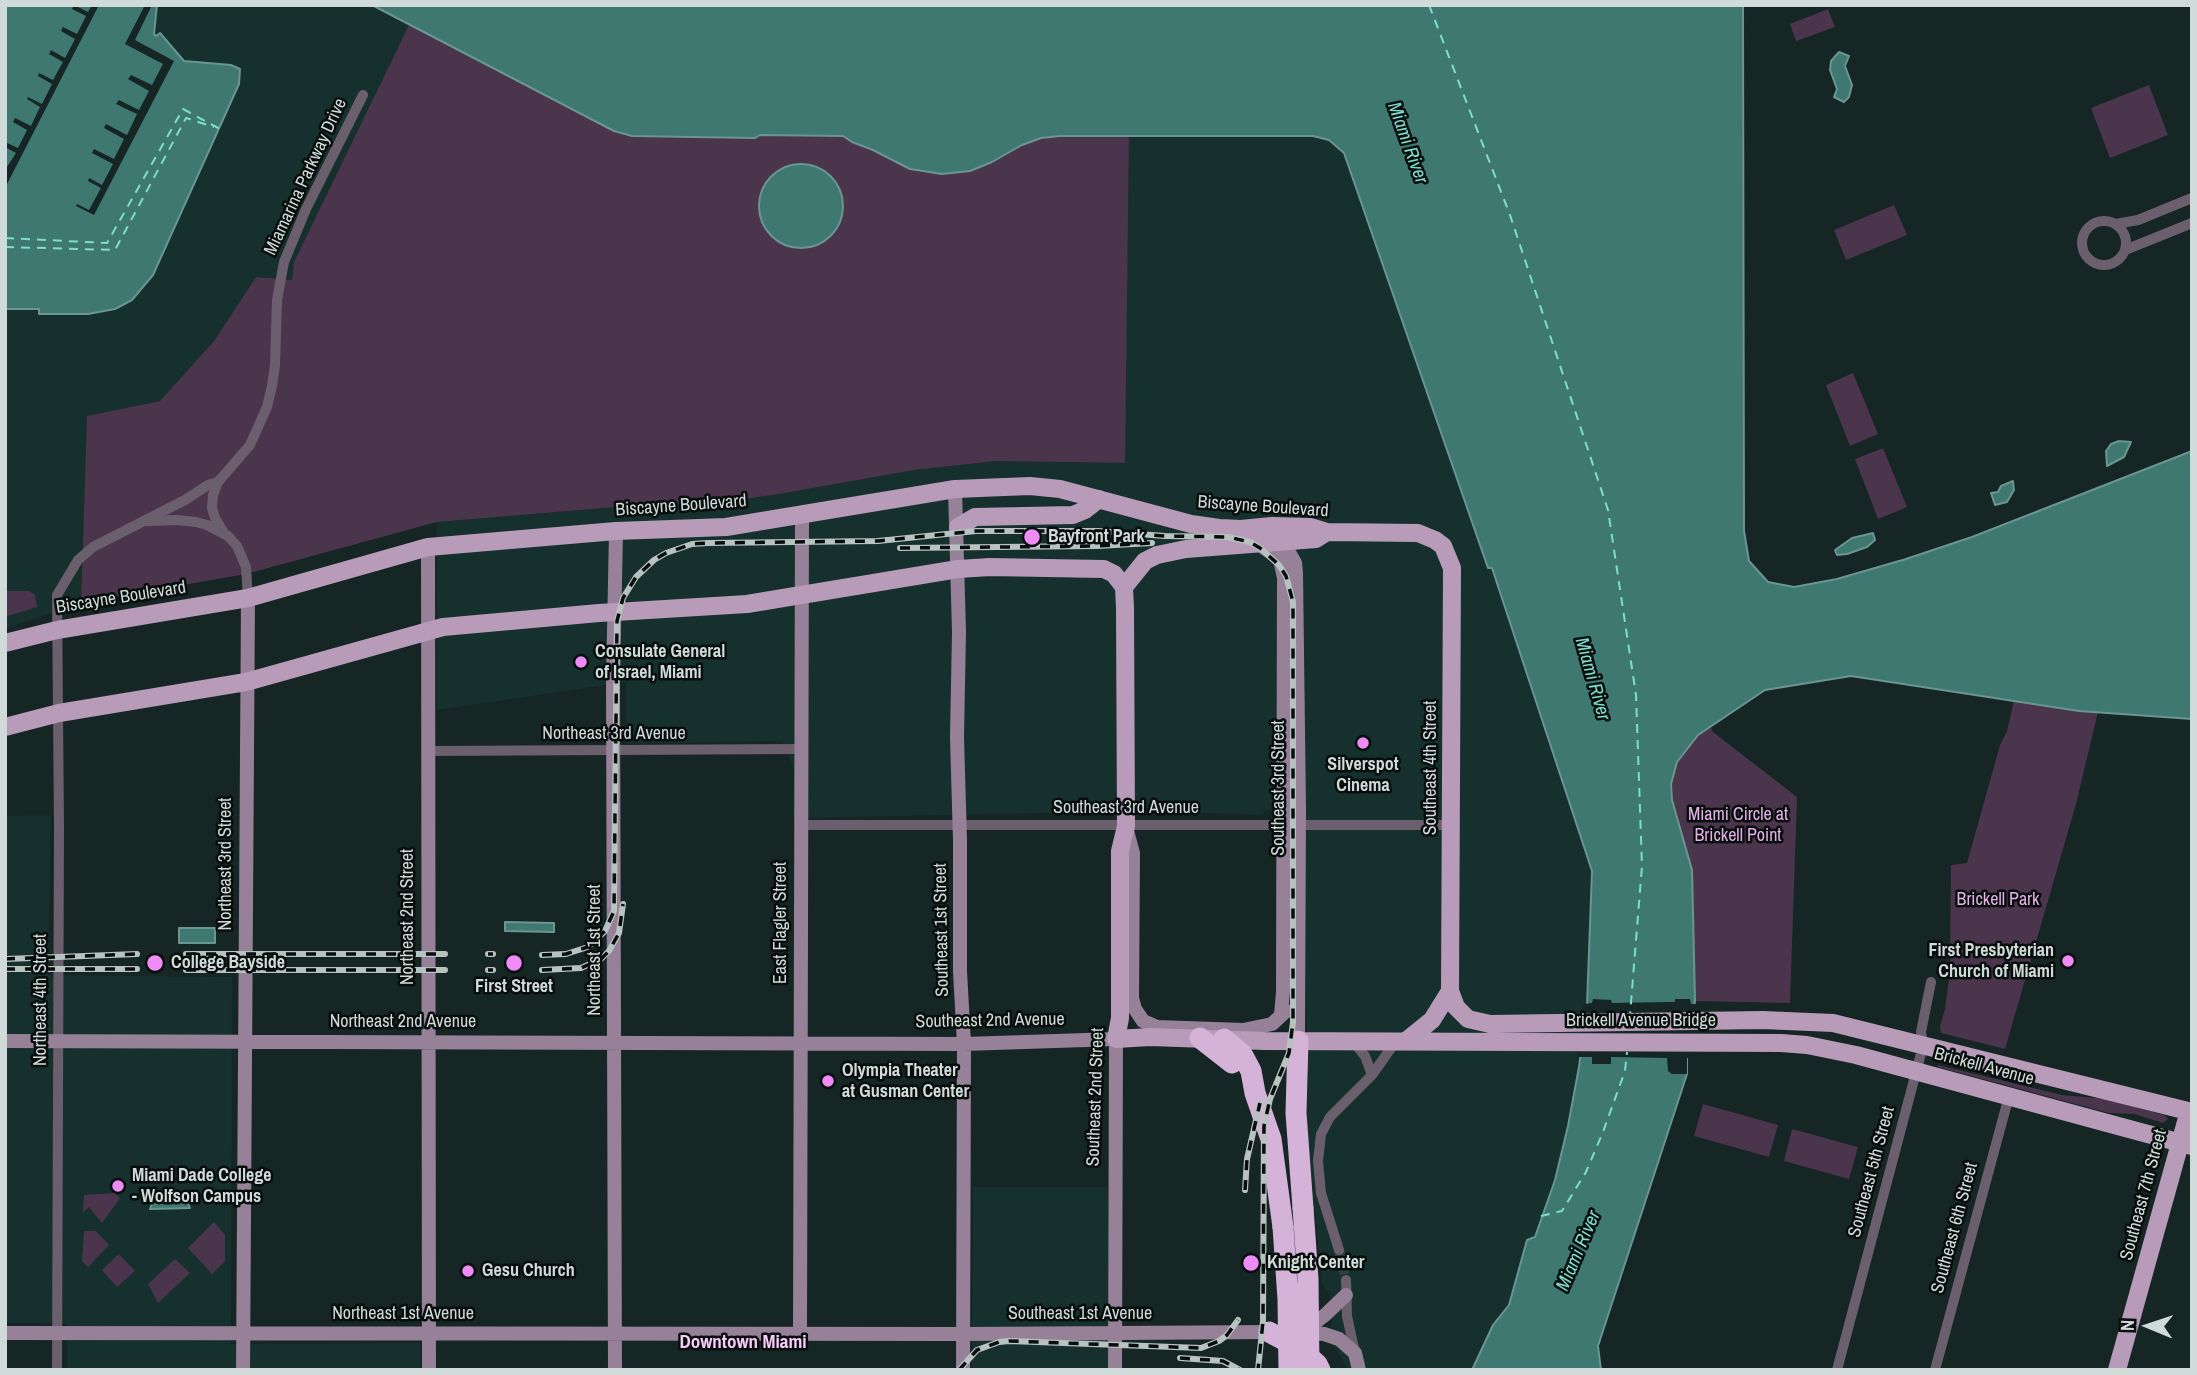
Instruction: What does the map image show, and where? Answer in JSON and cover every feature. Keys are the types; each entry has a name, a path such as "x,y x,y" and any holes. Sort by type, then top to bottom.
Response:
{"highway":[{"path":"1233,1034 1251,1071 1255,1093 1271,1139 1283,1227 1289,1306 1289,1370"},
{"path":"1200,1038 1231,1062 1255,1093"},
{"path":"1298,1041 1296,1113 1308,1279 1310,1370"},
{"path":"1269,1332 1299,1348 1320,1370"}],"main road":[{"name":"Biscayne Boulevard","path":"5,643 57,629 248,598 428,547 616,531 711,528 955,489 1041,487 1070,491 1191,524 1241,529 1272,526 1311,527 1327,532 1406,532 1427,536 1443,546"},
{"name":"Southeast 1st Street","path":"955,489 958,527 960,971 964,1044 963,1370"},
{"path":"958,527 975,517 1073,515 1099,499"},
{"name":"East Flagler Street","path":"800,1333 802,514"},
{"path":"1241,529 1276,542"},
{"name":"Northeast 1st Street","path":"615,1370 616,531"},
{"path":"5,727 59,713 246,681 428,630 614,612 733,605 958,569 1096,568 1114,574 1124,587 1145,561 1157,555 1315,539 1327,532"},
{"name":"Southeast 3rd Street","path":"1276,542 1290,555 1295,563 1296,573 1298,1041"},
{"name":"Southeast 3rd Street","path":"1258,544 1277,556 1284,575 1281,1015"},
{"name":"Southeast 4th Street","path":"1443,546 1452,568 1450,992"},
{"name":"Northeast 2nd Street","path":"428,547 429,1370"},
{"name":"Southeast 2nd Street","path":"1115,1370 1116,1038 1120,1018 1120,851 1126,826 1124,587"},
{"name":"Northeast 3rd Street","path":"243,1370 248,598"},
{"name":"Southeast 2nd Street","path":"1126,826 1133,853 1132,998 1143,1021"},
{"path":"1450,992 1460,1012 1473,1022 1519,1033"},
{"path":"1401,1041 1432,1020 1450,992"},
{"name":"Southeast 2nd Avenue","path":"800,1043 964,1044 1116,1038 1200,1038 1233,1034 1272,1024 1299,1000"},
{"name":"Brickell Avenue","path":"1763,1020 1833,1023 2190,1112"},
{"name":"Brickell Avenue Bridge","path":"1519,1033 1763,1020"},
{"name":"Southeast 2nd Avenue","path":"1143,1021 1157,1027 1233,1034 1265,1041 1401,1041 1519,1033"},
{"name":"Brickell Avenue Bridge","path":"1519,1033 1763,1043"},
{"name":"Northeast 2nd Avenue","path":"5,1041 800,1043"},
{"name":"Brickell Avenue","path":"1763,1043 1828,1048 2186,1144"},
{"name":"Southeast 7th Street","path":"2117,1370 2186,1144 2190,1112"},
{"path":"1303,1332 1325,1315 1346,1287"},
{"name":"Southeast 1st Avenue","path":"800,1333 1303,1332 1331,1335 1355,1353"},
{"name":"Northeast 1st Avenue","path":"5,1333 800,1333"},
{"path":"1355,1353 1359,1370"}],"street":[{"name":"Miamarina Parkway Drive","path":"57,629 57,595 78,560 93,547 218,482 250,445 267,407 275,365 277,300 284,262 306,209 363,94"},
{"path":"2192,198 2138,220 2116,224 2103,221 2089,227 2082,239 2084,251 2092,261 2106,264 2119,259 2125,250 2192,223"},
{"path":"2116,224 2124,234 2125,250"},
{"name":"Northeast 3rd Street","path":"218,482 213,495 213,514 224,533 233,540 244,561 248,578 248,598"},
{"path":"144,522 185,521 207,525 224,533"},
{"name":"Northeast 4th Street","path":"57,629 57,1370"},
{"name":"Northeast 3rd Avenue","path":"427,751 800,749"},
{"name":"Southeast 3rd Avenue","path":"800,825 1452,825"},
{"name":"Southeast 5th Street","path":"1837,1370 1917,1071 1923,1046 1921,1032 1931,982"},
{"path":"1352,1040 1365,1056 1372,1075"},
{"path":"1339,1250 1324,1207 1319,1179 1321,1134 1330,1117 1401,1041"},
{"name":"Southeast 6th Street","path":"1935,1370 2009,1096"},
{"path":"1346,1287 1347,1312 1355,1353"}],"shaded area":[{"path":"157,5 372,5 409,25 294,262 292,280 256,277 214,341 160,401 87,417 81,603 5,629 5,309 39,309 40,314 105,312 121,307 142,290 153,275 239,84 240,70 231,65 184,61 160,33 156,36"},
{"path":"1129,136 1313,136 1329,140 1344,153 1488,568 1491,568 1590,864 1587,1005 1568,1126 1555,1180 1535,1237 1527,1241 1508,1305 1493,1325 1472,1370 1348,1370 1331,1344 1332,1299 1322,1283 1306,1124 1308,1095 1303,805 1278,805 1259,815 1150,811 793,818 794,770 782,741 626,744 626,682 437,710 437,522 616,507 712,504 914,470 996,461 1124,463"},
{"name":"Miami Dade College - Wolfson Campus","path":"51,815 48,975 232,977 231,1344 420,1343 420,1370 67,1370 67,1323 5,1323 5,816"},
{"path":"973,1187 1108,1187 1109,1370 972,1370"}],"green space":[{"path":"1828,9 1835,27 1796,41 1790,24"},
{"path":"409,25 614,131 632,136 843,136 910,169 952,174 981,167 1022,145 1042,138 1072,135 1129,136 1125,463 996,461 914,470 712,504 616,507 437,522 246,574 81,603 87,416 160,401 214,341 256,277 292,280 294,262"},
{"path":"2149,85 2168,135 2110,158 2091,108"},
{"path":"1894,205 1907,235 1846,260 1834,230"},
{"path":"1853,373 1878,434 1850,446 1826,385"},
{"path":"1883,448 1907,507 1878,519 1855,459"},
{"path":"5,591 29,591 35,595 37,607 5,617"},
{"name":"Brickell Park","path":"2014,700 2098,712 2076,804 2005,1049 1941,1033 1940,1026 1950,971 1951,865 1967,863"},
{"name":"Miami Circle at Brickell Point","path":"1710,726 1713,732 1797,797 1790,1003 1695,1001 1692,870 1672,800 1671,784 1677,762 1698,735"},
{"path":"1938,1065 2062,1095 2107,1099 2164,1115 2168,1119 2163,1123 2134,1114 2109,1113"},
{"path":"1703,1104 1778,1125 1769,1157 1694,1136"},
{"path":"1792,1129 1858,1147 1849,1179 1784,1161"},
{"path":"115,1193 120,1198 102,1223 89,1207 83,1212 84,1195"},
{"path":"214,1222 225,1235 225,1261 212,1274 188,1248"},
{"path":"84,1231 96,1231 109,1245 88,1267 82,1261"},
{"path":"119,1254 135,1271 117,1287 102,1270"},
{"path":"175,1259 190,1273 158,1303 148,1284"}],"water":[{"path":"5,5 157,5 154,34 156,36 160,33 184,61 231,65 240,69 239,84 153,275 132,300 115,309 88,314 39,314 39,309 5,309"},
{"name":"Miami River","path":"372,5 1743,5 1744,531 1749,561 1768,582 1794,587 1837,579 1972,537 2192,451 2192,719 2079,711 1851,676 1765,690 1698,735 1677,762 1671,784 1672,800 1692,870 1695,1001 1687,1074 1598,1346 1601,1370 1472,1370 1493,1325 1509,1305 1527,1240 1535,1237 1555,1180 1568,1126 1587,1005 1592,871 1492,568 1488,568 1344,153 1329,140 1313,136 1060,136 1041,138 1022,145 970,171 942,174 910,169 843,136 632,136 614,131"},
{"path":"1839,52 1849,56 1845,66 1852,85 1849,97 1844,102 1834,97 1837,89 1830,70 1831,61"},
{"path":"793,164 809,164 825,171 836,182 843,198 840,222 831,236 809,248 793,248 777,241 766,230 759,214 759,198 766,182 777,171"},
{"path":"2119,441 2131,442 2124,457 2107,466 2106,451 2111,444"},
{"path":"2013,481 2014,490 2007,502 1995,505 1991,493 1998,492 2001,486"},
{"path":"1873,533 1875,540 1867,547 1837,555 1835,550 1852,538"},
{"path":"505,922 554,923 554,932 505,931"},
{"path":"179,928 215,928 215,943 179,943"},
{"path":"157,1191 184,1192 190,1208 150,1209"}],"pier":[{"path":"74,5 88,12 92,5 99,5 5,188 5,170 16,153 5,147 5,142 18,148 27,130 13,122 15,118 31,126 40,107 27,99 28,97 42,104 52,84 38,76 39,73 53,80 63,62 49,54 51,50 65,58 75,39 61,31 63,27 77,34 86,16 72,9"},
{"path":"145,5 152,5 135,40 174,61 94,215 76,206 77,204 89,210 101,188 88,181 89,178 102,185 113,164 92,153 94,149 114,159 124,139 104,128 106,124 127,135 137,114 116,104 119,100 139,110 149,91 128,79 131,75 152,85 163,64 125,44"},
{"path":"1593,999 1611,1000 1612,1003 1675,1002 1675,999 1690,999 1691,1004 1698,1004 1690,1057 1687,1058 1687,1074 1672,1074 1668,1071 1667,1058 1611,1057 1611,1064 1592,1064 1592,1057 1577,1057 1583,1004 1592,1003"}],"ferry route":[{"path":"1429,5 1510,215 1608,510 1636,695 1642,866 1630,1015"},
{"path":"5,238 107,243 183,109 220,129"},
{"path":"5,247 115,250 186,118 214,127"},
{"path":"1541,1216 1562,1211 1586,1172 1625,1071 1627,1052"}],"tunnel":[{"path":"1339,1250 1346,1280"}],"railway":[{"path":"542,955 566,954 588,947 605,931 614,911 617,621 623,598 636,577 654,560 692,544 878,541 976,531 1098,531 1228,537 1250,542 1279,565 1286,576 1293,602 1293,1022 1289,1053 1270,1099 1264,1126 1263,1321 1258,1370"},
{"path":"900,548 1152,543"},
{"path":"542,970 581,968 601,959 619,933 623,904"},
{"path":"5,959 137,954"},
{"path":"186,954 445,954"},
{"path":"488,954 493,954"},
{"path":"5,969 137,969"},
{"path":"186,970 445,970"},
{"path":"488,970 493,970"},
{"path":"1245,1190 1247,1159 1260,1103"},
{"path":"959,1370 977,1350 1009,1341 1201,1348 1227,1335 1238,1320"},
{"path":"1180,1358 1223,1361 1240,1370"}],"place":[{"name":"Bayfront Park","path":"1032,537"},
{"name":"Consulate General of Israel, Miami","path":"581,662"},
{"name":"Silverspot Cinema","path":"1363,743"},
{"name":"First Presbyterian Church of Miami","path":"2068,961"},
{"name":"College Bayside","path":"155,963"},
{"name":"First Street","path":"514,963"},
{"name":"Olympia Theater at Gusman Center","path":"828,1081"},
{"name":"Miami Dade College - Wolfson Campus","path":"118,1186"},
{"name":"Knight Center","path":"1251,1263"},
{"name":"Gesu Church","path":"468,1271"}],"district":[{"name":"Downtown Miami","path":"743,1343"}]}
